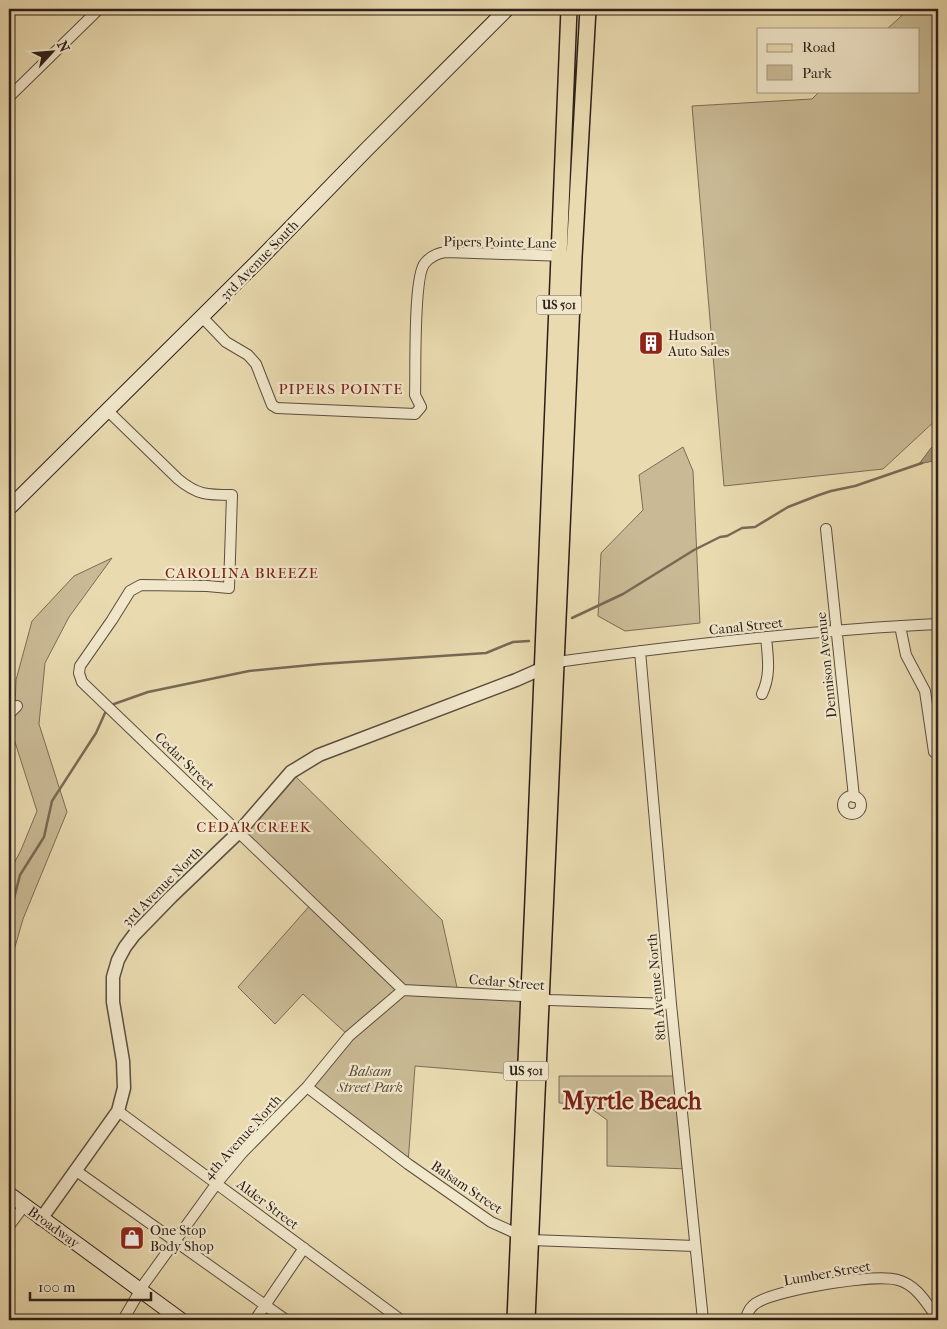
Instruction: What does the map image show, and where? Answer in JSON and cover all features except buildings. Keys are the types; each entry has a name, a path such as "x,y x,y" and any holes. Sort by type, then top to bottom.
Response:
{"main road":[{"name":"3rd Avenue South","path":"9,508 202,318 507,9"},
{"name":"US 501","path":"528,1320 525,1237 567,256 570,9"},
{"name":"US 501","path":"567,256 588,9"},
{"name":"Broadway","path":"9,1194 41,1219 193,1320"},
{"name":"US 501","path":"515,1320 525,1237"},
{"name":"Broadway","path":"142,1287 181,1320"}],"street":[{"path":"9,97 99,9"},
{"name":"Pipers Pointe Lane","path":"202,318 226,342 248,355 256,364 272,405 277,408 415,414 421,406 415,395 418,283 424,263 438,254 446,252 567,256"},
{"name":"Cedar Street","path":"108,410 175,477 190,489 203,494 232,495 229,588 141,585 130,591 80,666 79,674 82,682 403,990 535,996 549,1000 671,1004"},
{"name":"Dennison Avenue","path":"826,529 854,797"},
{"name":"Canal Street","path":"550,665 640,651 766,637 836,630 938,624"},
{"path":"900,626 906,655 925,691 934,752"},
{"path":"762,694 767,682 766,637"},
{"name":"8th Avenue North","path":"640,651 671,1004 703,1320"},
{"name":"3rd Avenue North","path":"41,1219 118,1111 124,1088 113,1002 113,977 118,960 134,935 239,832 292,772 319,755 550,665"},
{"path":"9,714 17,706"},
{"name":"4th Avenue North","path":"123,1320 142,1287 216,1183 243,1152 307,1087 349,1036 403,990"},
{"name":"Balsam Street","path":"307,1087 408,1164 491,1222 525,1237 695,1246"},
{"name":"Alder Street","path":"118,1111 401,1320"},
{"path":"75,1170 286,1320"},
{"path":"9,1226 24,1206"},
{"path":"255,1320 304,1248"},
{"name":"Lumber Street","path":"746,1320 748,1310 758,1302 790,1292 848,1281 883,1277 898,1280 910,1286 922,1296 938,1319"}],"green space":[{"path":"909,9 938,9 938,418 883,469 724,486 692,106 812,99 819,92 920,92 920,28 888,28"},
{"path":"683,447 693,471 700,623 625,631 598,616 601,553 643,510 639,475"},
{"path":"112,558 69,617 45,663 39,724 67,812 23,919 9,968 9,873 37,811 14,739 16,680 32,621 74,576"},
{"name":"Balsam Street Park","path":"291,772 442,920 458,992 528,996 526,1075 415,1066 408,1164 307,1087 349,1036 303,994 275,1024 238,987 313,902 239,832"},
{"path":"559,1076 680,1076 689,1169 607,1166 607,1120 585,1104 559,1103"}],"shaded area":[{"path":"938,442 938,460 919,464 931,448"}],"waterway":[{"path":"572,618 623,594 694,550 720,537 727,536 742,528 755,527 788,507 819,495 855,486 922,463"},
{"path":"114,704 148,692 249,671 321,664 486,653 513,642 529,641"},
{"path":"9,918 20,875 44,837 52,801 96,733 105,713"}],"place":[{"name":"Hudson Auto Sales","path":"651,343"},
{"name":"One Stop Body Shop","path":"132,1238"}],"district":[{"name":"PIPERS POINTE","path":"341,389"},
{"name":"CAROLINA BREEZE","path":"242,573"},
{"name":"CEDAR CREEK","path":"254,827"},
{"name":"Myrtle Beach","path":"632,1101"}]}
